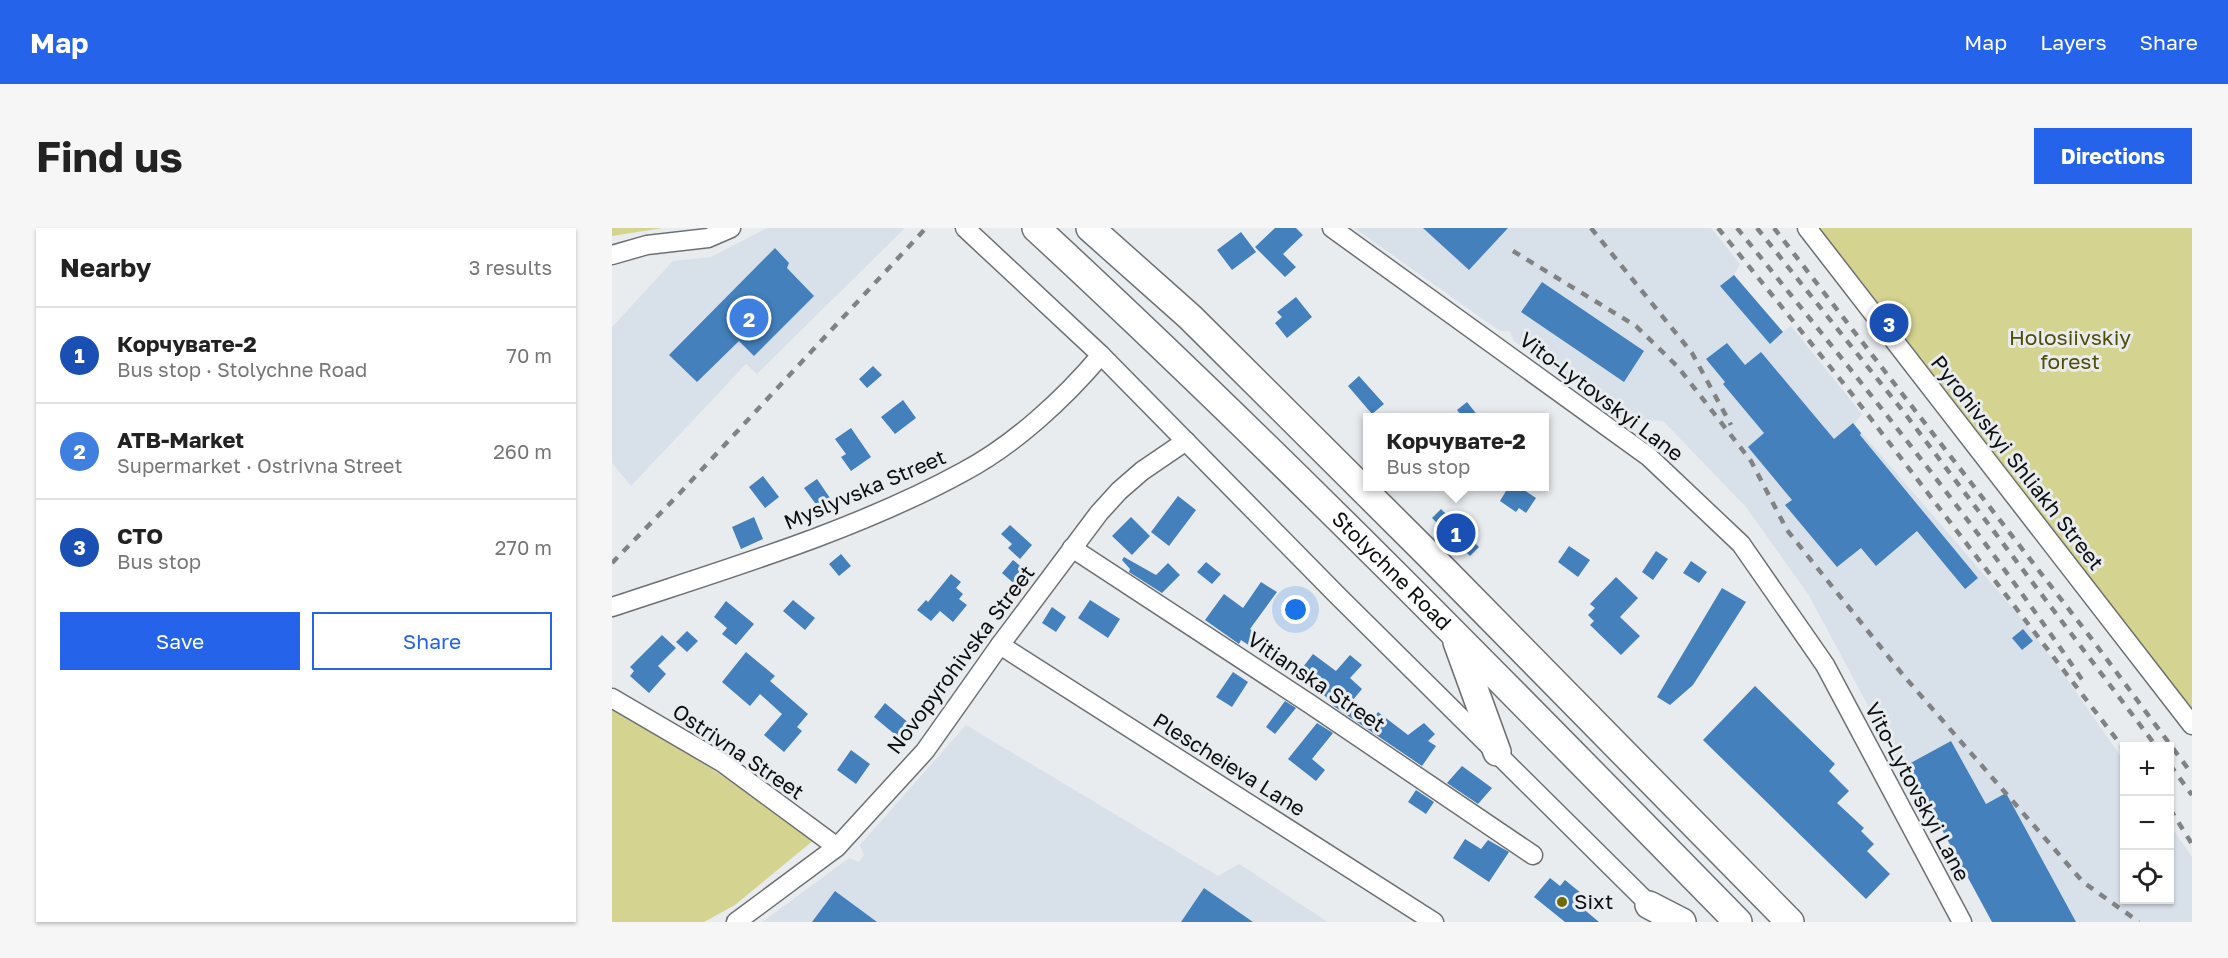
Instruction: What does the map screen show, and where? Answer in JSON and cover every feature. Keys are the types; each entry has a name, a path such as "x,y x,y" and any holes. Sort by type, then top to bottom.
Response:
{"highway":[{"name":"Stolychne Road","path":"1036,228 1162,345 1738,922"},
{"name":"Stolychne Road","path":"1090,228 1190,316 1363,489"},
{"name":"Stolychne Road","path":"1365,491 1790,922"},
{"path":"1455,636 1497,752"},
{"path":"1658,913 1682,922"}],"street":[{"path":"612,255 647,245 708,238 731,228"},
{"path":"965,228 1101,356 1338,596 1658,913"},
{"name":"Vito-Lytovskyi Lane","path":"1332,228 1649,457 1741,544 1825,665 1962,922"},
{"name":"Pyrohivskyi Shliakh Street","path":"1807,228 2192,725"},
{"name":"Myslyvska Street","path":"612,607 802,544 899,503 964,472 1018,436 1101,356"},
{"name":"Novopyrohivska Street","path":"736,922 837,846 925,751 1000,645 1099,513 1142,471 1186,441"},
{"name":"Vitianska Street","path":"1072,548 1320,710 1533,855"},
{"name":"Plescheieva Lane","path":"1000,645 1434,922"},
{"name":"Ostrivna Street","path":"612,698 723,763 837,846"}],"shaded area":[{"path":"767,228 905,228 757,374 746,364 631,486 612,463 612,327 673,261 711,257"},
{"path":"1354,228 1711,228 1740,264 1734,275 1783,332 1791,326 1862,414 1854,424 2017,613 2062,672 2120,755 2120,904 2174,904 2174,831 2192,857 2192,922 1992,922 1907,766 1900,765 1808,594 1746,507 1663,421 1626,419 1514,341 1510,331 1500,331"},
{"path":"966,725 1218,876 1239,864 1328,922 762,922 849,858 859,862 864,855 860,845"}],"green space":[{"path":"612,228 663,228 612,236"},
{"name":"Holosiivskiy forest","path":"1819,228 2192,228 2192,713 1913,365 1919,356"},
{"path":"612,701 815,839 735,905 704,922 612,922"}],"building":[{"path":"1275,228 1296,228 1303,235 1283,254 1296,267 1285,277 1255,247"},
{"path":"1423,228 1508,228 1469,270"},
{"path":"1241,232 1256,252 1232,270 1217,250"},
{"path":"775,248 789,263 787,268 814,296 754,356 739,341 697,382 669,355"},
{"path":"1734,275 1783,332 1770,344 1720,286"},
{"path":"1542,282 1644,351 1624,382 1521,312"},
{"path":"1296,297 1312,317 1287,338 1275,323 1282,317 1277,312"},
{"path":"1727,343 1745,365 1761,352 1834,439 1853,423 1861,433 1860,435 1978,578 1965,589 1917,531 1876,566 1861,548 1837,567 1785,505 1792,500 1748,447 1764,433 1723,384 1725,382 1706,359"},
{"path":"873,366 882,375 867,388 859,379"},
{"path":"1359,376 1384,404 1371,413 1348,386"},
{"path":"903,400 916,418 895,434 881,417"},
{"path":"1467,402 1476,413 1460,413 1457,410"},
{"path":"851,428 871,457 851,471 841,457 846,454 835,439"},
{"path":"763,476 779,497 765,508 749,487"},
{"path":"817,479 830,498 818,507 804,488"},
{"path":"1506,491 1526,491 1536,498 1526,513 1519,508 1516,512 1500,501"},
{"path":"1178,496 1196,510 1169,546 1151,532"},
{"path":"1441,509 1479,547 1470,556 1432,518"},
{"path":"754,517 763,539 741,549 732,527"},
{"path":"1131,517 1150,536 1132,555 1112,536"},
{"path":"1010,525 1032,545 1020,559 1008,548 1012,544 1001,534"},
{"path":"1569,546 1590,560 1578,577 1558,562"},
{"path":"1656,551 1668,559 1653,580 1642,572"},
{"path":"841,554 851,566 839,576 829,564"},
{"path":"1124,557 1156,575 1168,563 1180,575 1162,593 1129,572 1130,569 1122,560"},
{"path":"1013,560 1030,574 1019,588 1002,573"},
{"path":"1691,561 1707,572 1699,583 1683,573"},
{"path":"1206,562 1221,574 1212,584 1197,572"},
{"path":"951,574 961,582 956,588 963,594 959,599 967,605 953,622 940,611 931,621 917,610 926,600 928,602"},
{"path":"1616,577 1638,598 1620,617 1640,636 1621,655 1590,625 1594,621 1588,615 1595,608 1590,604"},
{"path":"1261,582 1277,592 1250,629 1258,635 1250,646 1241,640 1239,644 1205,620 1224,594 1243,608"},
{"path":"1722,588 1746,602 1693,685 1670,705 1657,697"},
{"path":"1296,599 1309,611 1298,623 1285,612"},
{"path":"793,600 815,618 805,630 783,611"},
{"path":"1090,600 1120,619 1108,638 1078,618"},
{"path":"726,601 754,624 736,645 722,634 727,628 714,617"},
{"path":"1052,607 1066,617 1056,632 1042,623"},
{"path":"2023,629 2033,641 2022,650 2012,638"},
{"path":"687,631 698,641 687,652 676,642"},
{"path":"662,635 676,648 658,666 666,674 649,693 630,676 634,671 630,667"},
{"path":"746,652 775,676 770,681 808,714 797,727 802,731 784,752 764,735 782,714 760,694 750,706 722,682"},
{"path":"1313,654 1336,671 1350,655 1362,665 1350,678 1362,689 1352,701 1373,719 1378,712 1408,735 1424,723 1435,734 1428,741 1436,746 1422,766 1332,705 1334,703 1297,675"},
{"path":"1233,672 1248,682 1232,707 1216,697"},
{"path":"1755,686 1835,764 1829,771 1849,791 1837,803 1864,828 1861,831 1874,844 1867,851 1890,874 1866,899 1703,740"},
{"path":"1285,701 1296,708 1275,734 1266,727"},
{"path":"885,703 910,724 898,737 874,717"},
{"path":"1317,723 1333,733 1312,759 1325,770 1316,781 1288,759"},
{"path":"1951,741 1986,804 2006,793 2076,922 1992,922 1907,765"},
{"path":"851,750 870,764 856,784 837,770"},
{"path":"1462,766 1492,788 1478,804 1447,783"},
{"path":"1416,790 1434,802 1426,814 1408,802"},
{"path":"1465,839 1481,849 1488,840 1509,852 1489,882 1453,858"},
{"name":"Sixt","path":"1550,878 1560,886 1565,880 1587,898 1580,906 1599,922 1565,922 1534,897"},
{"path":"1204,888 1253,922 1181,922"},
{"path":"835,891 877,922 812,922"}],"railway":[{"path":"612,563 926,228"},
{"path":"1591,228 1692,353 1731,425"},
{"path":"1718,228 1848,389 2120,744"},
{"path":"1737,228 1958,507 2083,681"},
{"path":"1757,228 1906,415 2153,742"},
{"path":"1774,228 2091,638 2192,774"},
{"path":"1513,251 1636,326 1678,367 1751,461 1787,530 1903,675 2083,882 2139,922"},
{"path":"2174,770 2192,795"},
{"path":"2174,815 2192,844"}],"place":[{"name":"ATB-Market","path":"749,318"},
{"name":"СТО","path":"1889,323"},
{"name":"Корчувате-2","path":"1456,533"},
{"name":"Sixt","path":"1562,902"}]}
